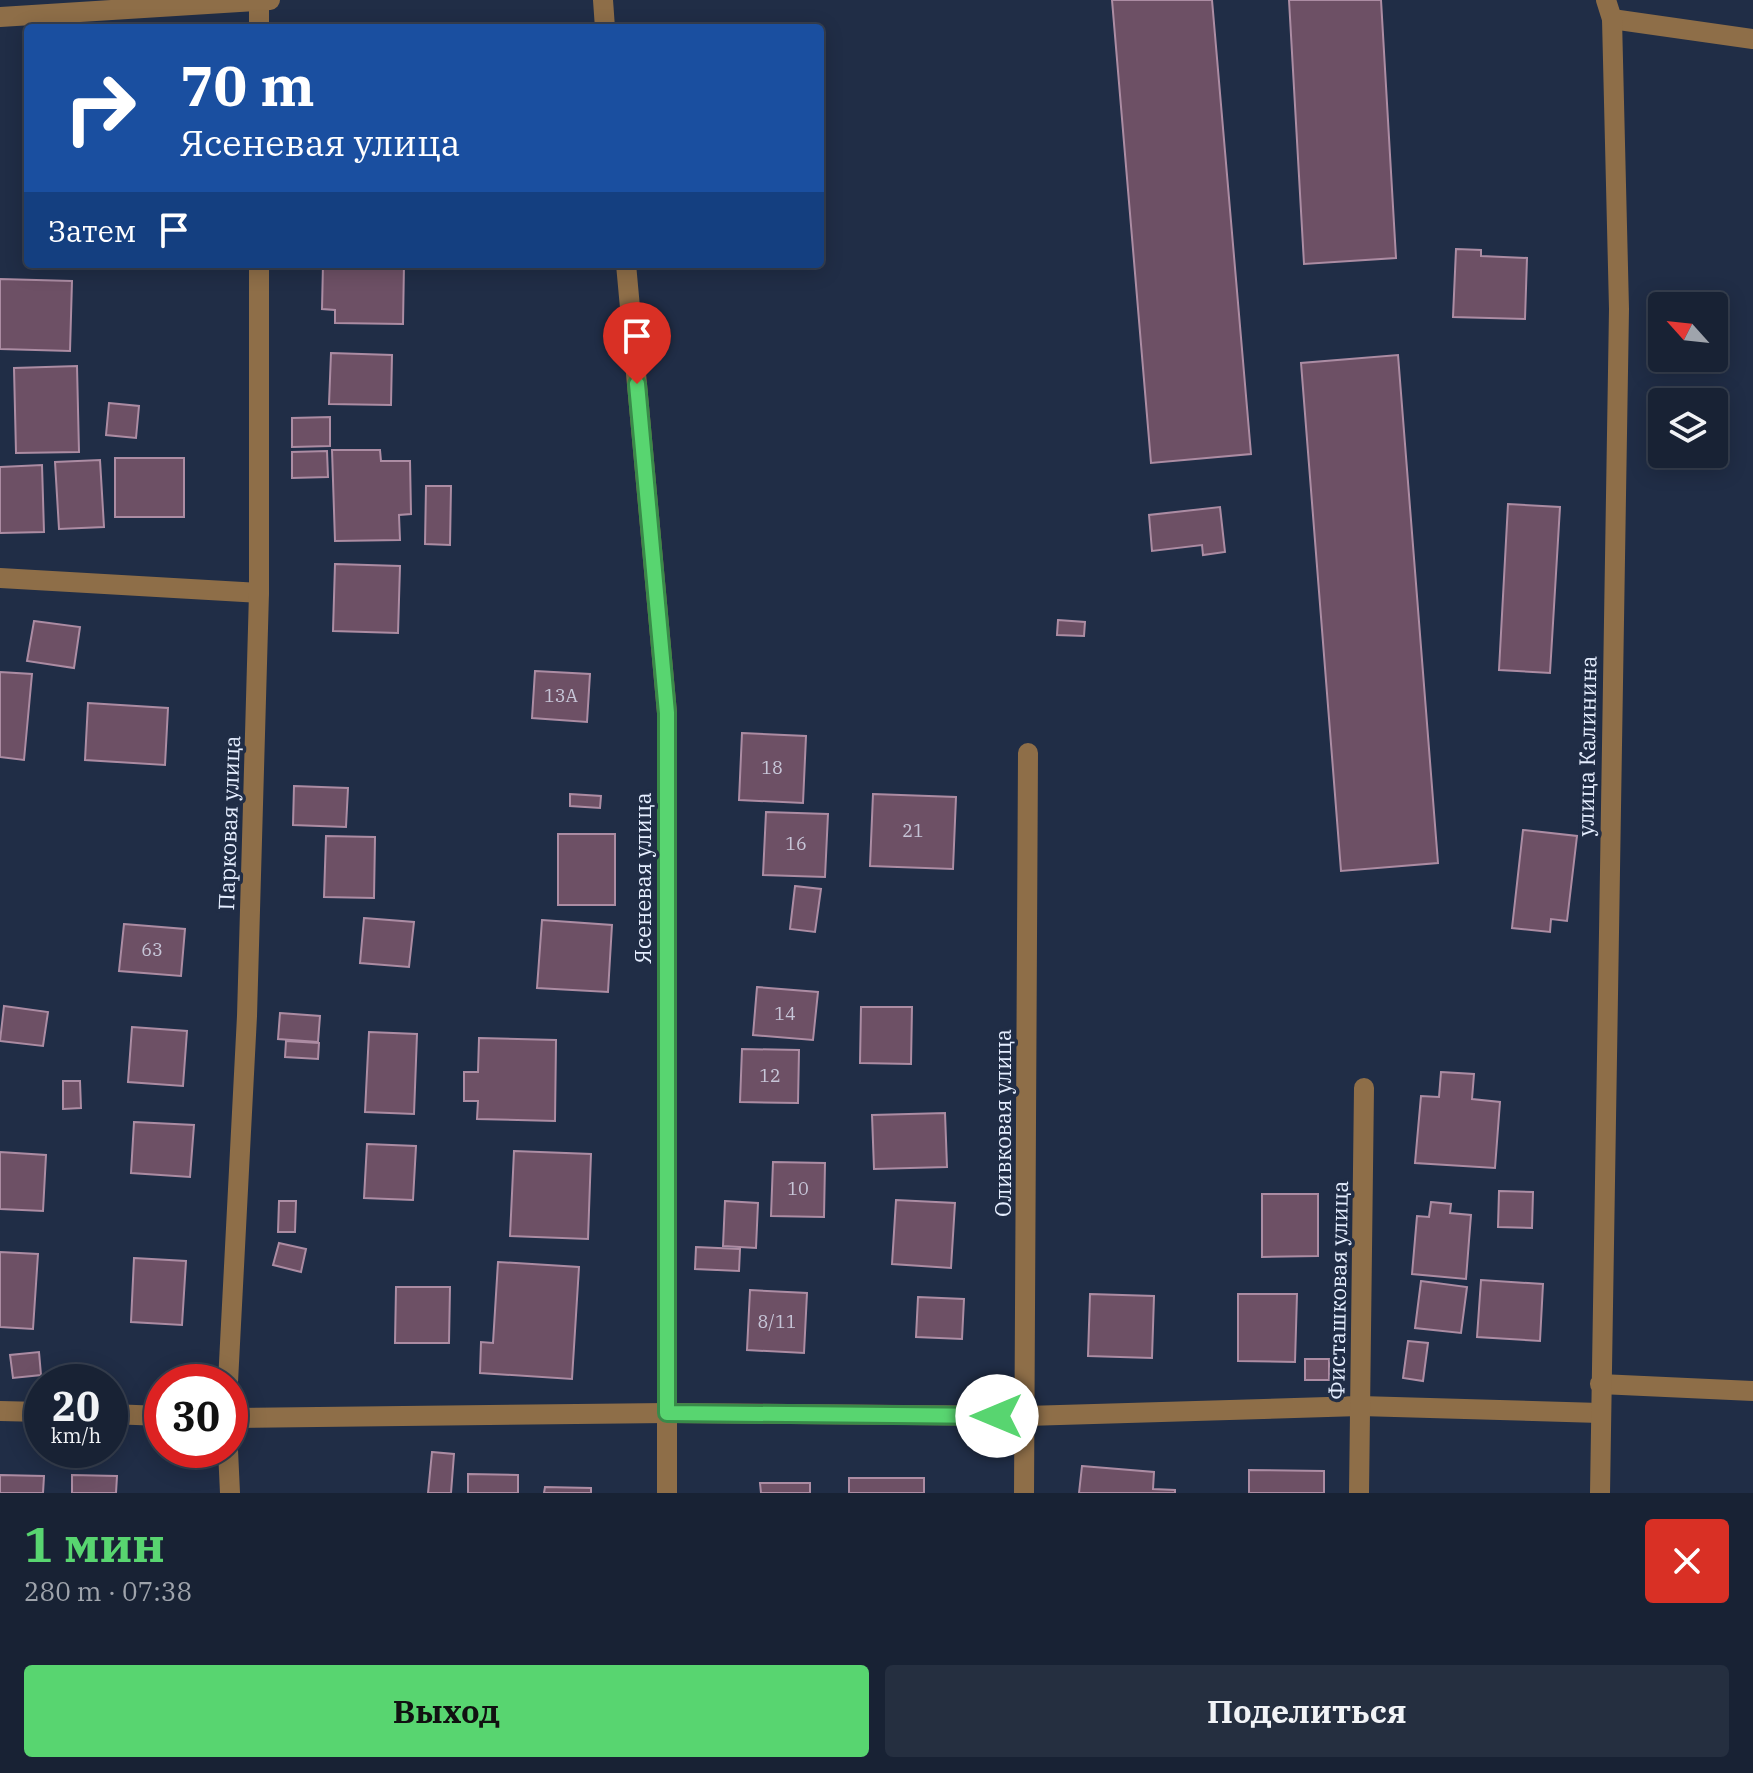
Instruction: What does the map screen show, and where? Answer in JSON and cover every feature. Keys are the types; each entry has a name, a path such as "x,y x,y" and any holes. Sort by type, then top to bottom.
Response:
{"street":[{"path":"0,17 263,0 260,24"},
{"path":"603,0 605,24"},
{"path":"1609,9 1753,39"},
{"name":"улица Калинина","path":"1600,1493 1619,309 1609,9"},
{"name":"Парковая улица","path":"229,1364 247,1016 259,593 259,268"},
{"name":"Ясеневая улица","path":"626,268 667,713 667,1493"},
{"path":"0,578 259,593"},
{"name":"Оливковая улица","path":"1024,1493 1028,753"},
{"name":"Фисташковая улица","path":"1359,1493 1364,1088"},
{"path":"1600,1384 1753,1391"},
{"path":"248,1418 667,1413 1026,1416 1360,1406 1600,1413"},
{"path":"0,1411 24,1412"},
{"path":"229,1468 230,1493"}],"building":[{"path":"1112,0 1212,0 1251,454 1151,463"},
{"path":"1289,0 1381,0 1396,258 1304,264"},
{"path":"1456,249 1481,250 1481,256 1527,258 1525,319 1453,317"},
{"path":"323,268 404,268 403,324 335,323 335,310 322,309"},
{"path":"0,279 72,281 70,351 0,349"},
{"path":"331,353 392,355 391,405 329,404"},
{"path":"1398,355 1438,863 1341,871 1301,363"},
{"path":"77,366 79,452 16,453 14,368"},
{"path":"109,403 139,406 136,438 106,435"},
{"path":"330,417 330,446 292,447 292,418"},
{"path":"332,450 380,450 381,461 410,461 411,514 399,515 400,540 335,541"},
{"path":"327,451 328,477 292,478 292,452"},
{"path":"115,458 184,458 184,517 115,517"},
{"path":"100,460 104,527 59,529 55,462"},
{"path":"42,465 44,532 0,533 0,467"},
{"path":"426,486 451,486 450,545 425,544"},
{"path":"1508,504 1560,507 1550,673 1499,670"},
{"path":"1220,507 1225,552 1203,555 1202,545 1152,551 1149,515"},
{"path":"335,564 400,566 398,633 333,631"},
{"path":"1058,620 1085,622 1084,636 1057,635"},
{"path":"34,621 80,627 74,668 27,661"},
{"path":"535,671 590,674 587,722 532,718"},
{"path":"0,672 32,674 24,760 0,757"},
{"path":"88,703 168,708 165,765 85,760"},
{"path":"742,733 806,736 803,803 739,800"},
{"path":"294,786 348,788 346,827 293,825"},
{"path":"570,794 601,796 600,808 570,806"},
{"path":"873,794 956,797 953,869 870,866"},
{"path":"766,812 828,814 825,877 763,875"},
{"path":"1523,830 1577,836 1567,921 1551,919 1550,932 1512,928"},
{"path":"558,834 615,834 615,905 558,905"},
{"path":"326,836 375,837 374,898 324,897"},
{"path":"795,886 821,889 815,932 790,929"},
{"path":"364,918 414,922 409,967 360,963"},
{"path":"542,920 612,925 608,992 537,988"},
{"path":"124,924 185,929 181,976 119,971"},
{"path":"757,987 818,992 813,1040 753,1035"},
{"path":"4,1006 48,1012 43,1046 0,1041"},
{"path":"861,1007 912,1007 911,1064 860,1063"},
{"path":"280,1013 320,1016 318,1042 278,1039"},
{"path":"132,1027 187,1031 183,1086 128,1082"},
{"path":"369,1032 417,1034 414,1114 365,1112"},
{"path":"479,1038 556,1040 555,1121 477,1119 478,1101 464,1101 464,1072 478,1072"},
{"path":"286,1041 319,1043 318,1059 285,1057"},
{"path":"742,1049 799,1050 798,1103 740,1102"},
{"path":"1441,1072 1474,1074 1472,1099 1500,1102 1495,1168 1415,1163 1421,1096 1439,1097"},
{"path":"63,1081 80,1081 81,1108 63,1109"},
{"path":"945,1113 947,1167 874,1169 872,1115"},
{"path":"134,1122 194,1125 190,1177 131,1173"},
{"path":"367,1144 416,1146 413,1200 364,1198"},
{"path":"514,1151 591,1154 588,1239 510,1236"},
{"path":"0,1152 46,1155 43,1211 0,1209"},
{"path":"773,1162 825,1163 824,1217 771,1216"},
{"path":"1499,1191 1533,1192 1532,1228 1498,1227"},
{"path":"1262,1194 1318,1194 1318,1256 1262,1257"},
{"path":"896,1200 955,1203 951,1268 892,1264"},
{"path":"279,1201 296,1201 295,1232 278,1232"},
{"path":"725,1201 758,1203 756,1248 723,1246"},
{"path":"1431,1202 1451,1204 1450,1213 1471,1215 1466,1279 1412,1274 1417,1216 1429,1217"},
{"path":"279,1243 306,1249 301,1272 273,1265"},
{"path":"696,1247 740,1249 739,1271 695,1269"},
{"path":"0,1252 38,1254 33,1329 0,1327"},
{"path":"134,1258 186,1261 182,1325 131,1322"},
{"path":"498,1262 579,1267 572,1379 480,1373 481,1342 493,1343"},
{"path":"1481,1280 1543,1284 1540,1341 1477,1337"},
{"path":"1421,1281 1467,1287 1461,1333 1415,1328"},
{"path":"396,1287 450,1287 449,1343 395,1343"},
{"path":"750,1290 807,1293 804,1353 747,1350"},
{"path":"1090,1294 1154,1296 1152,1358 1088,1356"},
{"path":"1238,1294 1297,1294 1295,1362 1238,1361"},
{"path":"918,1297 964,1299 962,1339 916,1337"},
{"path":"1408,1341 1428,1343 1423,1381 1403,1378"},
{"path":"39,1352 40,1364 24,1364 24,1377 13,1378 10,1355"},
{"path":"1305,1359 1329,1359 1329,1380 1305,1380"},
{"path":"432,1452 454,1454 451,1493 428,1493"},
{"path":"1082,1466 1154,1472 1153,1489 1175,1490 1175,1493 1079,1493"},
{"path":"1249,1470 1324,1471 1324,1493 1249,1493"},
{"path":"468,1474 518,1475 518,1493 468,1493"},
{"path":"0,1475 44,1476 43,1493 0,1493"},
{"path":"72,1475 117,1476 116,1493 72,1493"},
{"path":"849,1478 924,1478 924,1493 849,1493"},
{"path":"760,1483 810,1483 810,1493 761,1493"},
{"path":"545,1487 591,1488 591,1493 544,1493"}],"route":[{"path":"637,384 667,713 667,1413 997,1416"}]}
